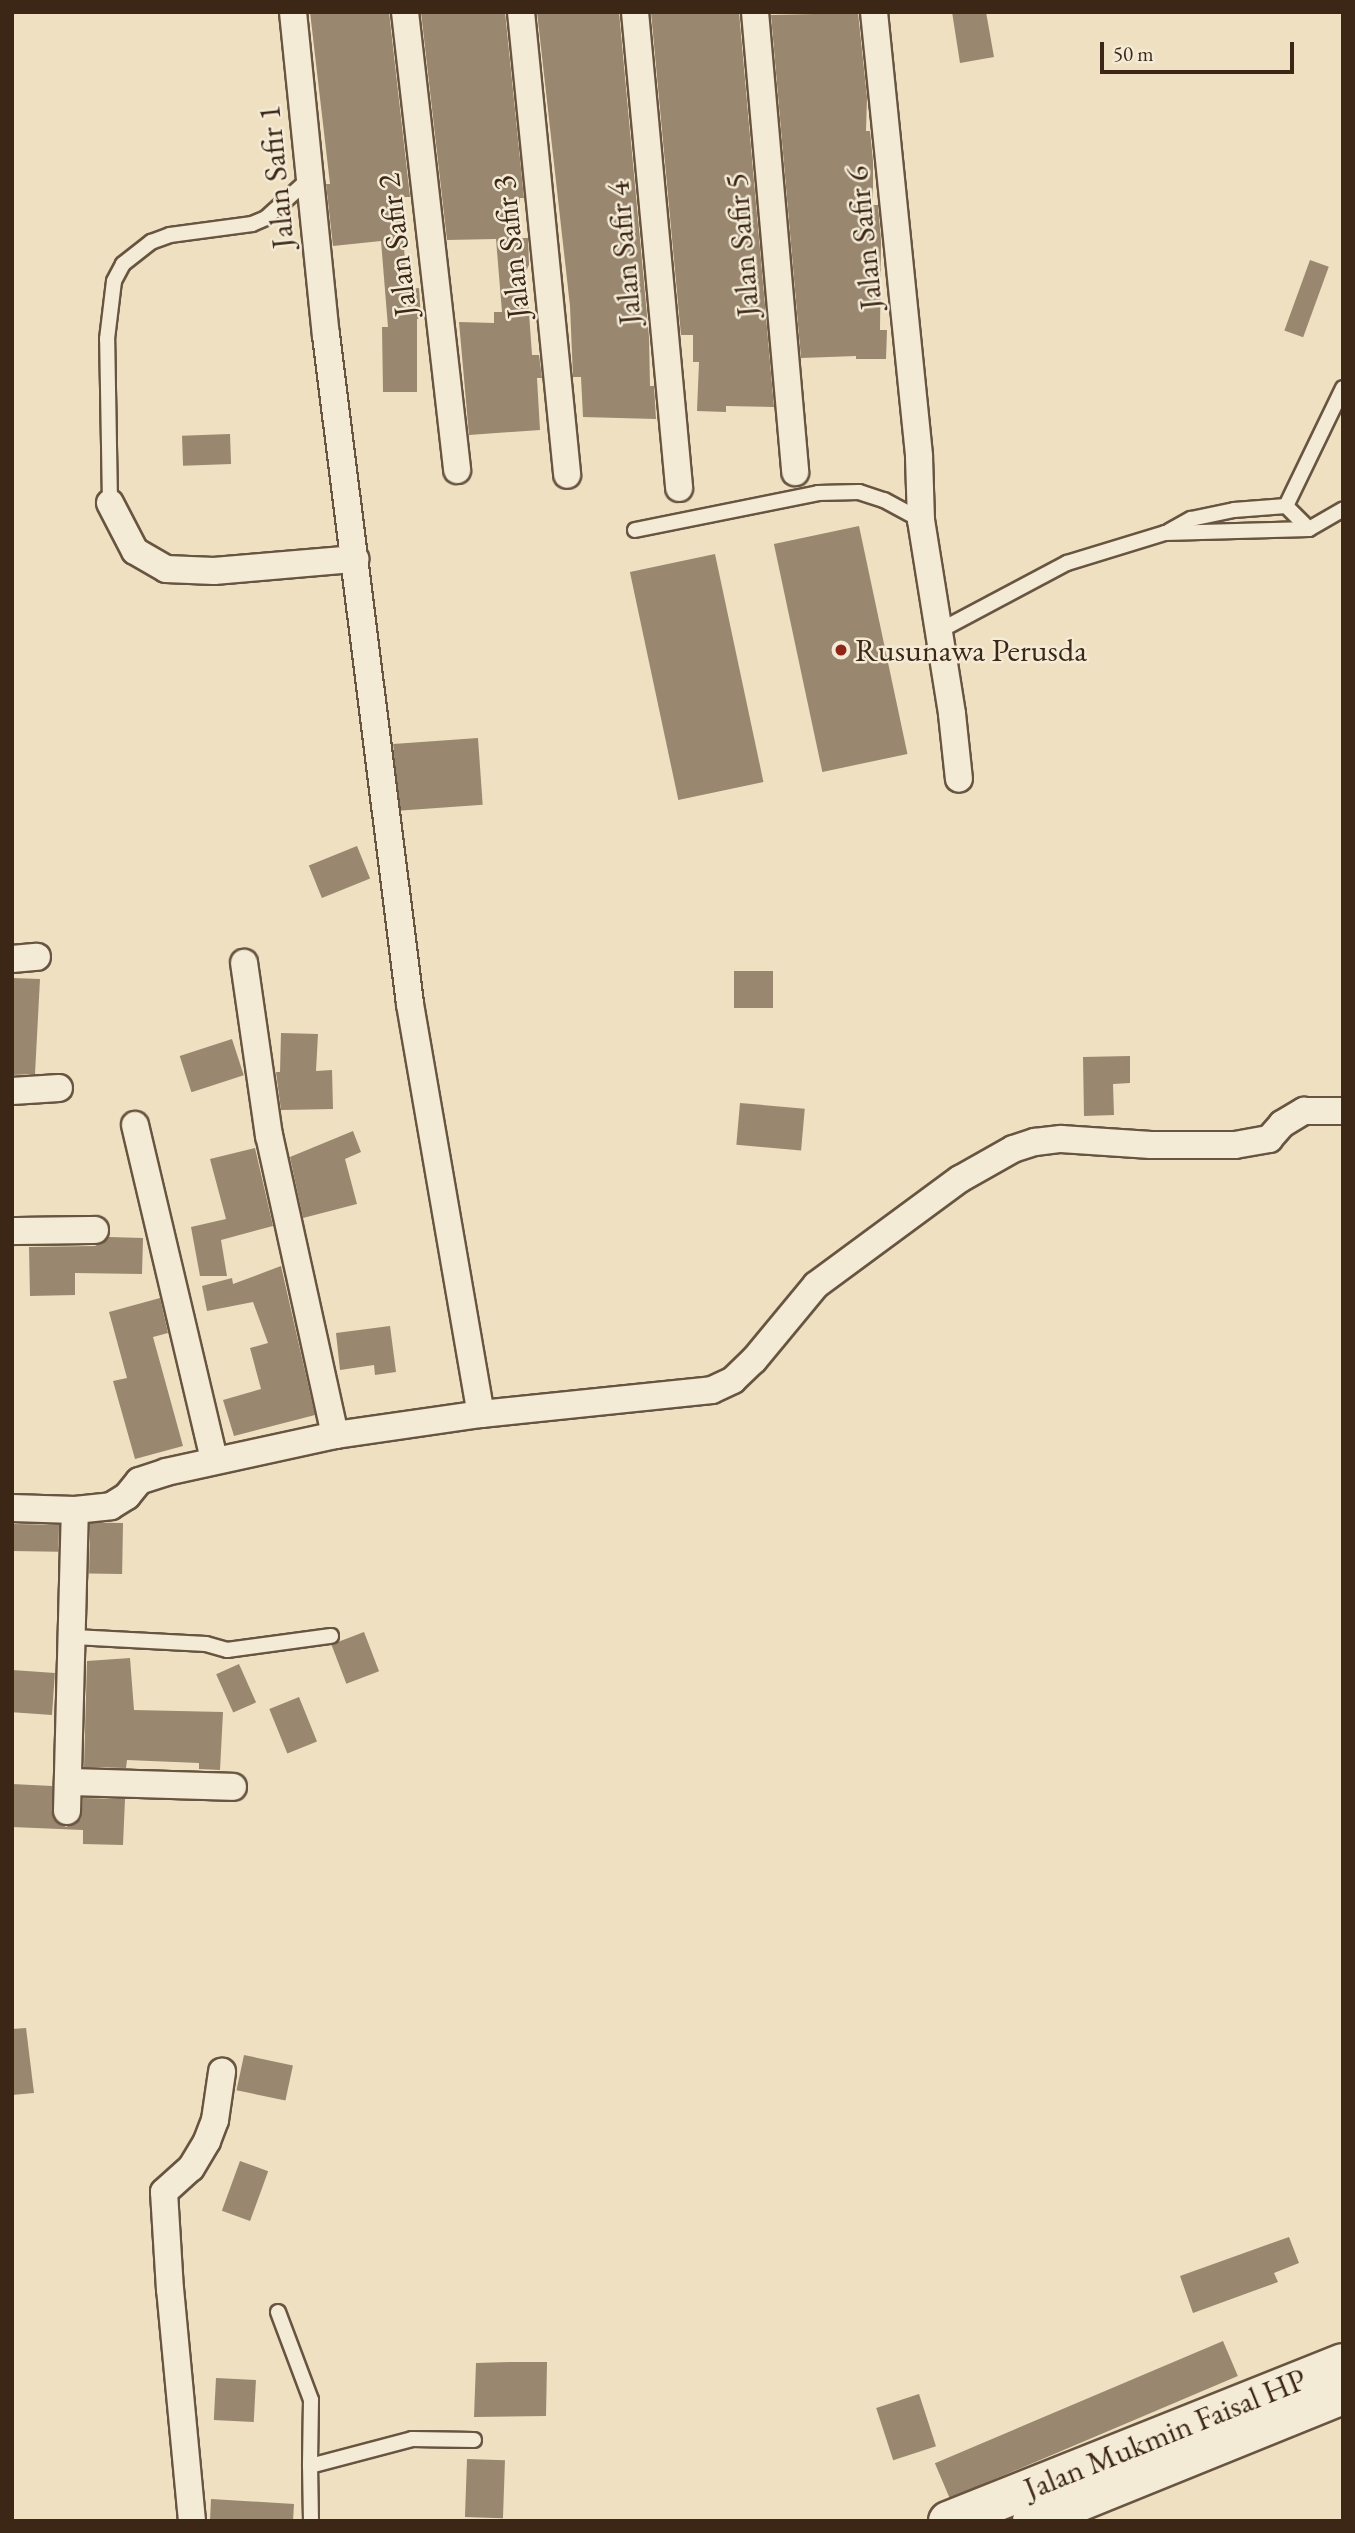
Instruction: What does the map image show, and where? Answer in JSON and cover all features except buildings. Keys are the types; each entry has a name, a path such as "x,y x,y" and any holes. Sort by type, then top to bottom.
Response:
{"street":[{"name":"Jalan Safir 1","path":"293,12 326,335 410,1004 481,1414"},
{"name":"Jalan Safir 2","path":"405,12 457,470"},
{"name":"Jalan Safir 3","path":"521,12 567,475"},
{"name":"Jalan Safir 4","path":"635,12 679,488"},
{"name":"Jalan Safir 5","path":"755,12 795,472"},
{"name":"Jalan Safir 6","path":"874,12 919,457 921,520 959,779"},
{"path":"110,503 135,551 166,569 214,571 355,559"},
{"path":"244,963 269,1136 335,1435"},
{"path":"12,1091 59,1088"},
{"path":"12,1508 75,1510 111,1506 127,1496 139,1481 214,1460 335,1435 481,1414 712,1390 733,1380 754,1360 816,1285 960,1179 1013,1149 1035,1142 1061,1139 1151,1146 1235,1145 1269,1139 1282,1124 1304,1111 1343,1111"},
{"path":"135,1125 214,1460"},
{"path":"12,1231 95,1230"},
{"path":"67,1811 74,1637 75,1510"},
{"path":"68,1782 233,1787"},
{"path":"192,2521 170,2290 164,2192 191,2168 207,2141 215,2120 222,2072"},
{"name":"Jalan Mukmin Faisal HP","path":"948,2521 1343,2363"},
{"name":"Jalan Mukmin Faisal HP","path":"1032,2521 1343,2395"}],"lane":[{"path":"110,503 107,340 114,281 123,264 151,242 170,235 252,224 266,218 309,179"},
{"path":"1286,506 1343,388"},
{"path":"635,530 818,493 859,492 884,500 921,520"},
{"path":"939,631 1067,563 1166,533 1191,519 1234,510 1286,506 1309,529"},
{"path":"1166,533 1309,529 1343,509"},
{"path":"74,1637 206,1644 227,1650 331,1636"},
{"path":"278,2312 311,2400 312,2521"},
{"path":"310,2466 412,2439 474,2440"}],"place":[{"name":"Rusunawa Perusda","path":"841,650"}]}
